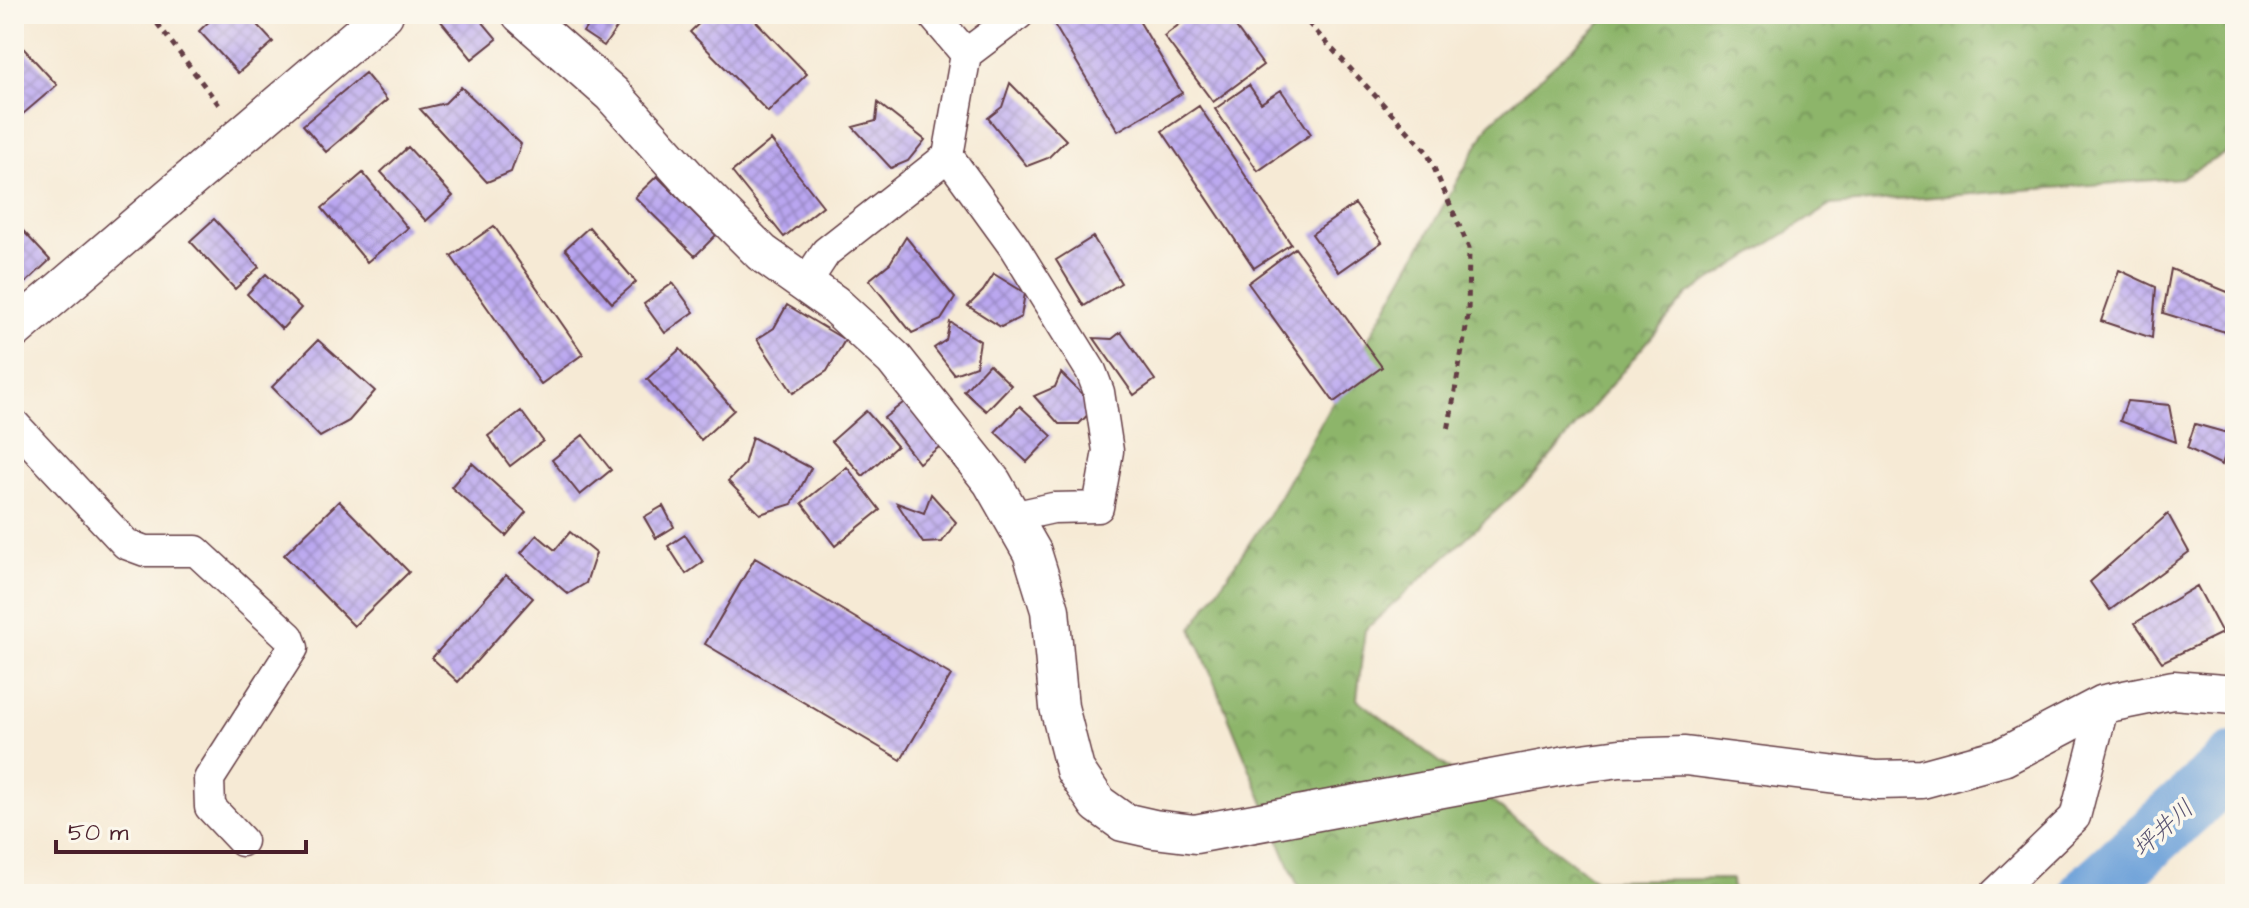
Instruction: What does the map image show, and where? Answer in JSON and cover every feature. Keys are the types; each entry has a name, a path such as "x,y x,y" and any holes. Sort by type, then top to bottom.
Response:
{"street":[{"path":"14,330 384,14"},
{"path":"521,14 612,94 691,182 762,253 834,304 894,359 992,482 1032,552 1050,610 1059,707 1075,770 1098,804 1123,822 1195,834 1567,765 1620,758 1685,756 1877,780 1922,779 2003,757 2104,704 2173,690 2235,695"},
{"path":"932,14 966,54"},
{"path":"805,284 826,252 948,156 966,54 1019,14"},
{"path":"948,156 1014,247 1091,371 1099,392 1108,451 1098,507 1053,508 1012,517"},
{"path":"14,424 126,544 145,551 196,551 289,637 293,648 209,779 210,807 242,841"},
{"path":"1995,894 2075,817 2104,704"}],"path":[{"path":"150,14 243,136"},
{"path":"1300,14 1427,152 1469,248 1468,316 1448,431"}],"green space":[{"path":"1611,14 2235,14 2235,148 2180,178 1831,205 1687,295 1534,476 1365,630 1357,699 1595,880 1732,879 1733,894 1301,894 1192,628 1273,508 1490,123"}],"building":[{"path":"217,14 247,14 273,42 238,73 199,31"},
{"path":"447,14 476,14 497,39 472,59 440,20"},
{"path":"596,14 615,14 623,19 604,46 583,32"},
{"path":"709,14 749,14 807,74 768,112 690,32"},
{"path":"1135,14 1182,93 1118,131 1049,16"},
{"path":"1193,14 1226,14 1263,65 1213,102 1164,36"},
{"path":"14,38 57,85 16,120 14,118"},
{"path":"365,73 387,100 326,152 303,125"},
{"path":"1010,83 1066,140 1048,158 1027,166 988,118 1002,107"},
{"path":"1249,85 1261,103 1281,90 1311,134 1258,171 1215,109"},
{"path":"461,87 521,144 511,172 487,182 420,109 445,103"},
{"path":"878,103 925,140 908,161 891,168 853,127 876,121"},
{"path":"1199,106 1291,244 1254,268 1162,131"},
{"path":"771,140 823,206 784,237 732,172"},
{"path":"408,147 453,196 426,221 381,172"},
{"path":"363,173 408,228 367,262 322,208"},
{"path":"657,176 716,235 695,256 635,197"},
{"path":"1355,204 1382,242 1339,272 1312,234"},
{"path":"214,219 259,267 235,289 190,241"},
{"path":"14,221 50,260 14,294"},
{"path":"494,226 583,354 541,384 451,256"},
{"path":"589,227 636,282 612,303 565,249"},
{"path":"906,237 955,298 941,320 912,333 869,280 890,263"},
{"path":"1093,237 1121,283 1084,306 1056,260"},
{"path":"1295,248 1382,367 1334,402 1248,283"},
{"path":"2171,269 2235,295 2235,335 2163,313"},
{"path":"2119,270 2156,287 2152,338 2101,321"},
{"path":"266,274 301,308 282,329 247,294"},
{"path":"994,274 1025,293 1021,317 1001,327 968,306"},
{"path":"673,283 694,312 665,333 644,304"},
{"path":"787,305 845,340 827,371 793,393 757,339 774,328"},
{"path":"950,322 980,341 976,366 954,374 934,348 946,340"},
{"path":"1121,332 1155,380 1134,395 1094,338 1112,339"},
{"path":"318,340 375,391 349,421 320,437 272,387"},
{"path":"680,349 734,410 701,440 647,379"},
{"path":"989,364 1011,385 986,411 964,391"},
{"path":"1061,373 1095,407 1079,424 1059,424 1034,396 1055,387"},
{"path":"908,399 944,443 919,463 884,418"},
{"path":"2127,401 2169,405 2176,442 2120,421"},
{"path":"1020,406 1052,436 1027,462 995,432"},
{"path":"521,411 543,441 510,466 488,436"},
{"path":"866,411 897,446 863,476 832,441"},
{"path":"2195,424 2231,434 2222,465 2187,448"},
{"path":"583,435 611,470 580,495 552,460"},
{"path":"752,437 811,468 792,504 760,514 728,481 744,465"},
{"path":"472,463 526,512 506,536 451,487"},
{"path":"847,467 880,510 835,546 802,503"},
{"path":"931,494 956,522 942,542 923,543 897,503 924,513"},
{"path":"339,501 409,572 354,626 284,555"},
{"path":"663,506 674,527 656,538 644,517"},
{"path":"2168,514 2189,552 2110,610 2090,582"},
{"path":"570,532 596,553 586,583 568,594 521,553 537,535 555,550"},
{"path":"685,535 703,562 686,574 668,546"},
{"path":"755,558 951,675 901,760 705,644"},
{"path":"506,575 533,598 458,682 432,658"},
{"path":"2197,586 2222,633 2162,662 2135,623"}],"waterway":[{"name":"坪井川","path":"2090,894 2235,762"}]}
